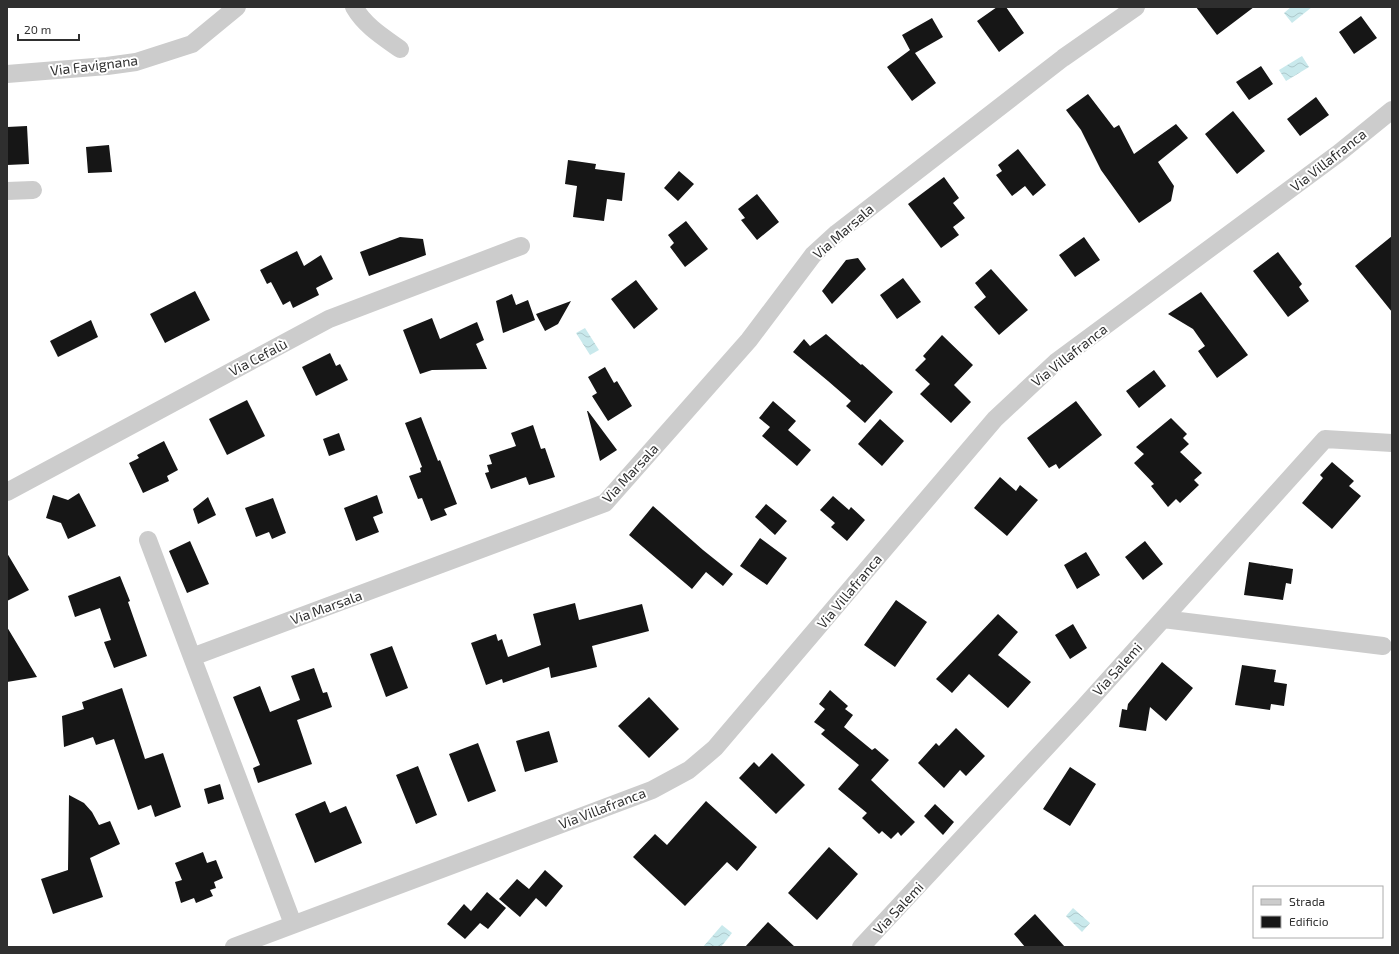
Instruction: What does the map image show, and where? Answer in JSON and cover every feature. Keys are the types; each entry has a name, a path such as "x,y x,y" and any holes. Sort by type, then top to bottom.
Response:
{"street":[{"name":"Via Favignana","path":"7,74 107,66 136,62 192,44 237,7"},
{"path":"354,7 360,17 376,32 400,49"},
{"name":"Via Marsala","path":"192,657 605,503 749,340 813,255 837,233 1063,58 1136,7"},
{"name":"Via Villafranca","path":"234,947 652,790 689,770 715,748 995,419 1027,388 1056,362 1339,153 1392,110"},
{"path":"7,191 33,190"},
{"name":"Via Cefalù","path":"7,492 329,319 521,246"},
{"name":"Via Salemi","path":"862,947 1076,715 1325,439 1392,443"},
{"path":"148,540 293,924"},
{"path":"1162,619 1383,646"}],"water":[{"path":"1291,7 1312,7 1292,23 1284,13"},
{"path":"1302,56 1309,67 1286,81 1279,70"},
{"path":"585,328 599,350 590,355 576,333"},
{"path":"1073,908 1090,923 1082,932 1066,916"},
{"path":"722,925 732,933 721,947 703,947"}],"building":[{"path":"997,7 1006,7 1024,33 999,52 977,21"},
{"path":"1196,7 1254,7 1217,35"},
{"path":"1361,16 1377,38 1354,54 1339,32"},
{"path":"932,18 943,37 915,53 936,83 912,101 887,67 910,50 902,35"},
{"path":"1261,66 1273,84 1249,100 1236,82"},
{"path":"1088,94 1114,128 1119,125 1134,154 1176,124 1188,138 1158,162 1174,186 1171,201 1139,223 1101,170 1081,130 1066,110"},
{"path":"1316,97 1329,115 1300,136 1287,119"},
{"path":"1233,111 1265,151 1237,174 1205,134"},
{"path":"27,126 29,164 7,165 7,127"},
{"path":"109,145 112,172 88,173 86,147"},
{"path":"1018,149 1046,185 1033,196 1025,186 1012,196 996,175 1002,171 998,165"},
{"path":"568,160 596,164 595,169 625,173 622,201 607,199 604,221 573,217 577,186 565,184"},
{"path":"679,171 694,184 678,201 664,188"},
{"path":"944,177 959,198 953,203 965,218 953,227 959,235 941,248 908,204"},
{"path":"757,194 779,222 757,240 741,220 745,218 738,209"},
{"path":"686,221 708,249 685,267 670,247 674,243 668,235"},
{"path":"1392,236 1392,312 1355,266"},
{"path":"400,237 423,239 426,255 369,276 360,252"},
{"path":"1084,237 1100,260 1075,277 1059,255"},
{"path":"297,251 304,266 321,255 333,279 316,288 319,295 293,308 290,301 283,305 271,282 267,284 260,270"},
{"path":"1278,252 1302,284 1299,287 1309,301 1288,317 1253,271"},
{"path":"858,258 866,269 832,304 822,291 846,260"},
{"path":"991,269 1028,310 999,335 974,307 986,297 975,283"},
{"path":"903,278 921,302 897,319 880,295"},
{"path":"636,280 658,309 634,329 611,299"},
{"path":"195,291 210,320 165,343 150,314"},
{"path":"1201,292 1248,355 1217,378 1198,351 1205,346 1193,329 1168,314"},
{"path":"512,294 516,305 528,300 535,320 503,333 496,301"},
{"path":"571,301 558,324 545,331 536,314"},
{"path":"432,318 440,339 477,322 484,340 476,344 487,369 432,370 420,374 403,330"},
{"path":"91,320 98,337 58,357 50,341"},
{"path":"826,334 893,392 865,423 846,406 851,401 793,352 804,339 810,346"},
{"path":"942,335 973,365 954,385 971,402 951,423 920,394 930,384 915,370 926,359 923,356"},
{"path":"330,353 336,366 340,364 348,380 316,396 302,367"},
{"path":"605,367 614,383 617,381 632,406 608,421 592,396 597,393 588,377"},
{"path":"1154,370 1166,386 1139,408 1126,391"},
{"path":"247,400 265,436 227,455 209,419"},
{"path":"773,401 796,421 788,430 811,450 797,466 762,436 770,427 759,418"},
{"path":"1076,401 1102,435 1059,469 1056,464 1049,468 1027,438"},
{"path":"587,411 617,450 600,461"},
{"path":"421,417 457,504 444,509 447,515 431,521 422,498 418,499 409,476 421,472 420,468 422,467 405,423"},
{"path":"1171,418 1187,434 1183,438 1189,444 1180,452 1202,473 1194,480 1199,485 1180,503 1176,499 1168,507 1151,486 1154,484 1134,463 1144,454 1136,447"},
{"path":"880,419 904,441 882,466 858,444"},
{"path":"533,425 541,449 545,448 555,477 529,485 526,477 491,489 485,473 489,472 487,465 492,464 489,455 516,446 511,433"},
{"path":"339,433 345,450 329,456 323,439"},
{"path":"164,441 178,470 167,476 169,481 143,493 129,463 139,458 137,455"},
{"path":"1332,462 1354,481 1349,486 1361,496 1332,529 1302,503 1323,478 1320,475"},
{"path":"1000,477 1016,491 1020,485 1038,500 1007,536 974,508"},
{"path":"79,493 96,526 68,539 61,523 46,518 53,495 68,500"},
{"path":"377,495 383,513 373,517 379,532 356,541 344,508"},
{"path":"833,496 849,510 851,507 865,520 847,541 831,527 835,523 820,510"},
{"path":"208,497 216,515 198,524 193,509"},
{"path":"273,498 286,533 272,539 269,532 256,537 245,508"},
{"path":"766,504 787,521 775,535 755,517"},
{"path":"653,506 733,574 723,586 706,572 692,589 629,535"},
{"path":"760,538 787,558 767,585 740,566"},
{"path":"190,541 209,584 187,593 169,551"},
{"path":"1145,541 1163,564 1143,580 1125,557"},
{"path":"1086,552 1100,575 1077,589 1064,565"},
{"path":"7,553 29,590 7,601"},
{"path":"1249,562 1293,569 1291,584 1286,583 1283,600 1244,595"},
{"path":"120,576 130,601 128,602 147,656 114,668 104,642 111,640 100,608 75,617 68,596"},
{"path":"896,600 927,622 895,667 864,645"},
{"path":"575,603 579,620 642,604 649,631 592,646 597,667 551,678 549,667 503,683 502,679 486,685 471,643 496,634 498,641 502,639 508,657 541,645 533,614"},
{"path":"998,614 1018,632 998,655 1031,682 1008,708 969,674 952,693 936,679"},
{"path":"1073,624 1087,648 1070,659 1055,635"},
{"path":"7,627 37,677 7,682"},
{"path":"392,646 408,688 386,697 370,654"},
{"path":"1162,662 1193,688 1166,721 1150,707 1146,731 1119,727 1122,709 1127,710 1128,704"},
{"path":"1242,665 1276,670 1274,682 1287,684 1284,706 1271,704 1270,710 1235,705"},
{"path":"314,668 323,693 327,692 332,707 297,720 312,764 258,783 253,768 260,765 233,697 260,686 270,712 300,700 291,676"},
{"path":"122,688 145,759 163,753 181,807 155,817 151,805 138,810 114,739 96,745 93,737 64,747 62,716 84,709 82,702"},
{"path":"830,690 848,706 845,709 853,715 844,727 872,750 875,748 889,760 871,780 915,822 901,836 898,832 891,839 882,831 879,834 862,818 867,813 838,789 859,765 821,734 825,730 814,722 825,709 819,704"},
{"path":"649,697 679,729 649,758 618,726"},
{"path":"956,728 985,756 966,776 960,770 944,788 918,763 936,743 939,746"},
{"path":"549,731 558,762 525,772 516,741"},
{"path":"478,743 496,791 468,802 449,754"},
{"path":"772,753 805,785 776,814 739,778 754,762 759,767"},
{"path":"418,766 437,815 416,824 396,775"},
{"path":"1070,767 1096,784 1070,826 1043,809"},
{"path":"220,784 224,799 208,804 204,789"},
{"path":"69,795 84,803 92,812 99,825 110,821 120,844 90,858 103,897 53,914 41,879 68,870"},
{"path":"325,801 330,813 346,806 362,843 315,863 295,814"},
{"path":"706,801 757,847 737,871 727,862 685,906 633,857 655,834 667,845"},
{"path":"935,804 954,822 943,835 924,816"},
{"path":"829,847 858,874 817,920 788,893"},
{"path":"203,852 207,863 216,860 223,878 214,882 216,888 210,890 213,896 196,903 194,898 181,903 175,882 182,880 175,863"},
{"path":"545,870 563,886 546,907 536,898 520,917 499,899 517,879 529,889"},
{"path":"487,892 506,908 488,929 480,923 465,939 447,924 464,904 471,911"},
{"path":"1035,914 1065,947 1025,947 1014,934"},
{"path":"768,922 795,947 745,947"}]}
